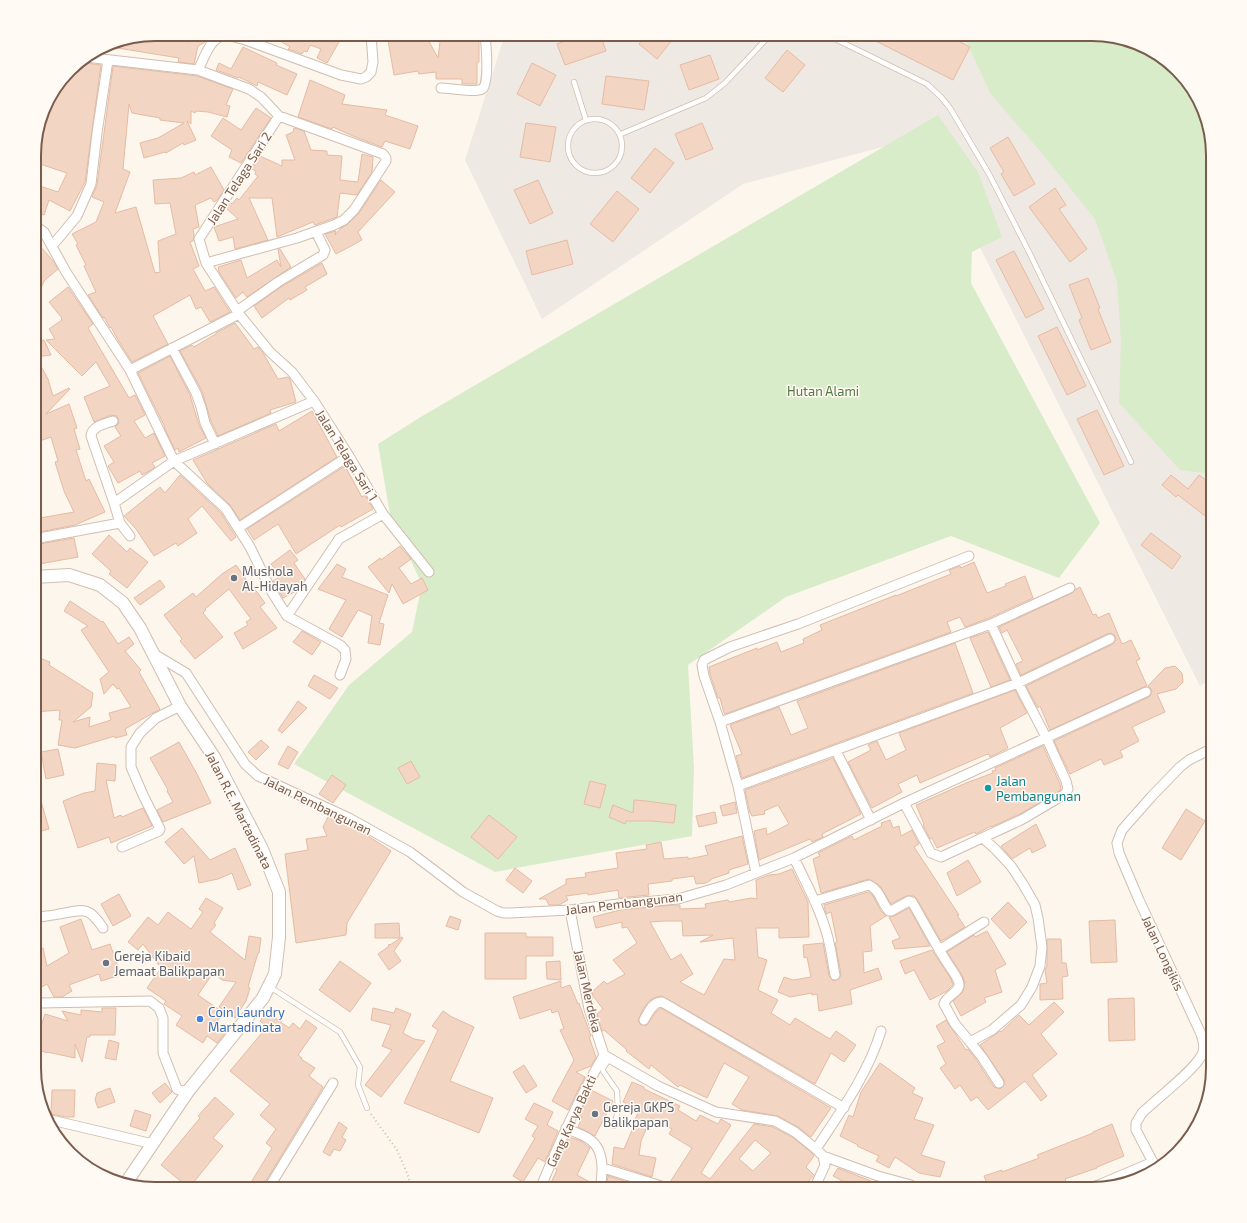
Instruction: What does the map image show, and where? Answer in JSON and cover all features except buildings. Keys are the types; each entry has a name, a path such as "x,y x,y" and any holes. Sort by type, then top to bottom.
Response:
{"street":[{"path":"198,70 213,41"},
{"path":"248,41 341,74 361,79 366,77 371,72 374,62 372,41"},
{"path":"441,88 473,91 481,90 485,86 487,77 485,41"},
{"path":"95,58 198,70 249,89 261,97 279,116 383,154 386,158 383,167 354,210 344,220 316,232 206,263"},
{"path":"52,246 77,216 91,184 108,60"},
{"name":"Jalan Telaga Sari 2","path":"279,116 199,239 206,263 238,313 270,352 292,372 314,401"},
{"path":"41,230 44,232 66,272 130,370 174,461 226,509 250,546 272,592 288,616 340,645 345,650 346,659 340,675"},
{"path":"130,370 238,313 278,282 323,254 325,250 324,246 316,232"},
{"path":"172,348 196,393 203,418 215,444"},
{"name":"Jalan Telaga Sari 1","path":"114,503 174,461 314,401 349,456 383,514 342,536 334,544 288,616"},
{"path":"113,421 94,428 91,432 91,436 120,523 130,536"},
{"path":"238,528 349,456"},
{"path":"383,514 429,572"},
{"path":"41,538 120,523"},
{"path":"756,873 738,786 720,722 704,676 702,665 704,660 730,648 798,624 969,556"},
{"name":"Jalan R.E. Martadinata","path":"41,577 69,575 100,585 123,604 140,628 180,706 217,764 262,849 279,892 279,937 275,974 263,998 189,1090 129,1179"},
{"path":"720,722 991,624 1070,588"},
{"path":"904,803 931,853 941,857 1023,819 1066,794 1068,789 1066,781 991,624"},
{"path":"738,786 1018,683 1110,639"},
{"name":"Jalan Pembangunan","path":"154,654 186,673 245,764 258,776 349,818 410,852 464,892 496,911 503,913 570,910 678,899 726,885 794,858 904,803 1146,692"},
{"path":"122,847 159,831 160,828 142,795 130,767 131,747 140,733 156,718 180,706"},
{"path":"836,751 871,820"},
{"name":"Jalan Longikis","path":"1154,1163 1136,1130 1136,1123 1142,1113 1198,1063 1203,1052 1204,1045 1201,1034 1139,900 1119,853 1117,843 1122,830 1180,767 1189,760 1206,752"},
{"path":"970,1042 992,1030 1021,1005 1032,987 1040,966 1042,947 1035,905 1023,884 1010,866 983,838"},
{"path":"794,858 815,901 830,947 835,975"},
{"path":"815,901 869,885 877,891 891,911 911,901 954,973 959,986 958,990 945,1000 944,1004 955,1024 982,1057 999,1083"},
{"path":"41,917 78,910 86,911 96,917 103,928"},
{"name":"Jalan Merdeka","path":"570,910 589,1009 607,1056"},
{"path":"939,950 984,922"},
{"path":"41,1003 150,1001 159,1008 163,1018 162,1053 177,1089 181,1091 189,1090"},
{"path":"644,1020 655,1004 662,1002 844,1108"},
{"path":"816,1149 844,1108 864,1072 877,1044 881,1031"},
{"path":"607,1056 658,1086 716,1112 775,1121 795,1132 823,1156 878,1176 900,1182"},
{"name":"Gang Karya Bakti","path":"543,1182 566,1128 590,1078 607,1056"},
{"path":"272,1182 333,1083"},
{"path":"55,1122 153,1144"},
{"path":"566,1128 588,1138 593,1142 598,1150 603,1168 601,1182"},
{"path":"817,1182 825,1165 823,1156"},
{"path":"603,1168 648,1182"},
{"path":"1114,1180 1144,1169"}],"lane":[{"path":"621,134 706,98 725,83 764,41"},
{"path":"839,41 927,84 950,108 989,174 1029,252 1131,462"},
{"path":"574,82 586,120"},
{"path":"600,119 608,121 616,127 621,134 623,144 622,154 610,169 601,173 591,173 582,170 571,160 567,146 569,136 574,127 586,120 600,119"},
{"path":"269,986 340,1032 360,1067 358,1085 367,1108"},
{"path":"607,1056 603,1071 616,1091 618,1116 614,1126"}],"path":[{"path":"367,1108 397,1150 410,1182"}],"shaded area":[{"path":"503,41 973,41 1111,204 1206,377 1206,682 1200,686 924,136 743,184 542,319 465,160"}],"green space":[{"path":"966,41 1099,41 1114,43 1136,50 1155,60 1173,74 1191,98 1200,118 1206,148 1206,473 1180,470 1119,403 1121,340 1117,282 1095,219 1045,157 990,93"},
{"name":"Hutan Alami","path":"938,115 978,172 1002,237 972,252 971,283 1100,523 1059,578 951,536 786,597 688,665 694,768 692,836 495,872 294,764 349,685 412,632 422,584 391,520 378,444 419,418"}],"place":[{"name":"Mushola Al-Hidayah","path":"234,578"},
{"name":"Jalan Pembangunan","path":"988,788"},
{"name":"Gereja Kibaid Jemaat Balikpapan","path":"106,963"},
{"name":"Coin Laundry Martadinata","path":"200,1019"},
{"name":"Gereja GKPS Balikpapan","path":"595,1114"}]}
